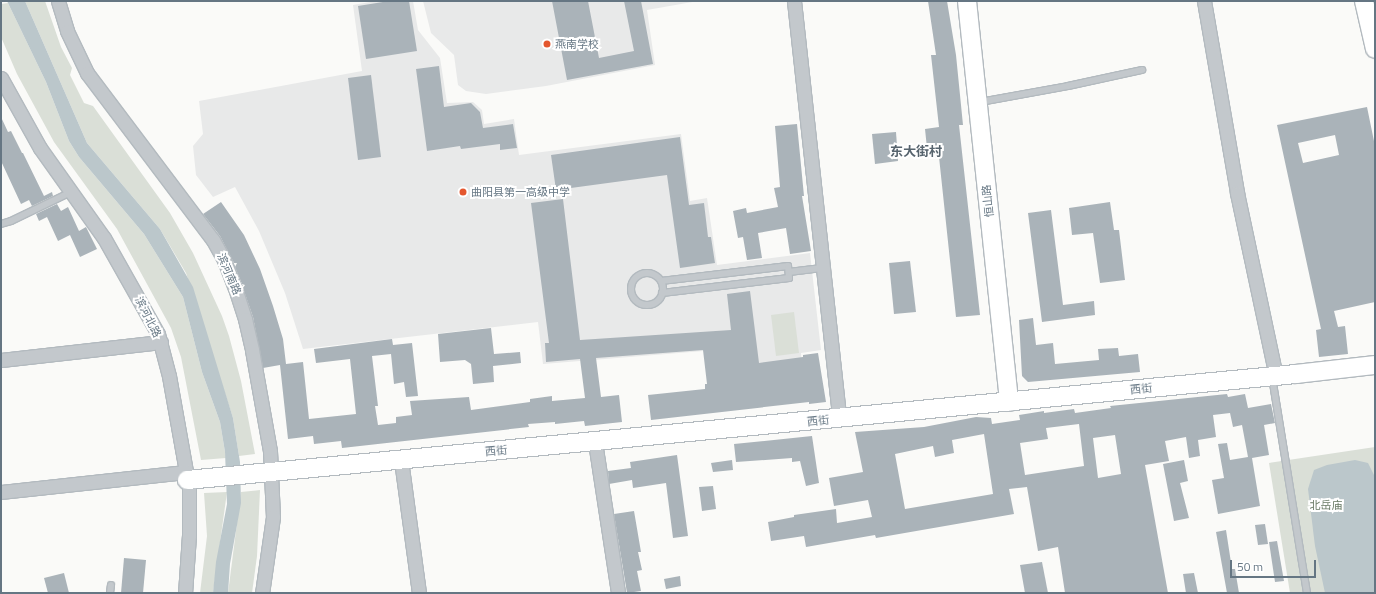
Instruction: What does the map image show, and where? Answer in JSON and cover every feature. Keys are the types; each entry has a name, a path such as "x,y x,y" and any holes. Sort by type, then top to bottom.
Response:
{"street":[{"name":"滨河南路","path":"58,1 67,31 87,73 213,240 224,260 245,319 264,412 266,473 273,517 262,593"},
{"path":"794,1 840,418"},
{"name":"恒山路","path":"967,1 1009,402"},
{"path":"1204,1 1237,193 1274,376"},
{"path":"1364,1 1375,49"},
{"name":"滨河北路","path":"1,78 40,148 104,238 153,323 161,342 191,477 185,593"},
{"path":"1,360 161,342"},
{"name":"西街","path":"191,477 266,473 595,442 1375,365"},
{"path":"595,442 618,593"},
{"path":"401,460 419,593"},
{"path":"1,492 191,477"}],"lane":[{"path":"978,102 1068,86 1142,70"},
{"path":"1,224 11,221 71,192"},
{"path":"661,281 662,293 655,303 645,305 637,301 631,290 634,280 641,274 651,274 661,281 788,266 789,278 662,293"},
{"path":"788,272 824,268"},
{"path":"1274,376 1307,593"},
{"path":"110,593 111,584"}],"shaded area":[{"path":"7,1 25,1 87,143 160,229 193,287 233,418 240,462 241,503 230,564 228,593 213,593 216,562 227,504 225,452 220,422 202,372 183,297 144,234 79,157 69,141 46,82"},
{"name":"曲阳县第一高级中学","path":"376,1 413,1 418,30 440,58 447,103 473,102 482,110 484,124 514,119 519,155 681,134 690,201 707,198 717,265 810,253 821,350 801,353 802,369 731,377 728,349 543,364 538,322 303,349 285,293 259,231 235,187 213,197 196,175 193,146 203,134 199,101 362,71 353,5"},
{"name":"燕南学校","path":"423,1 698,1 647,10 655,65 546,86 486,94 466,91 458,85 454,55 431,33"},
{"path":"1355,460 1368,463 1375,477 1375,593 1325,593 1315,546 1308,489 1314,470 1327,465"}],"green space":[{"path":"25,1 45,1 61,47 72,68 70,75 84,103 93,106 170,213 193,253 222,316 229,336 241,381 255,454 239,456 233,418 186,273 160,229 87,143"},
{"path":"8,3 46,82 69,141 79,157 144,234 183,297 202,372 220,422 226,458 201,460 181,357 171,328 117,229 54,142 17,74 1,37 1,4"},
{"path":"794,312 799,353 776,356 771,315"},
{"name":"北岳庙","path":"1375,447 1375,593 1290,593 1269,463"},
{"path":"260,490 257,556 252,593 228,593 241,492"},
{"path":"227,492 213,593 200,593 207,536 204,493"}],"building":[{"path":"389,1 409,1 417,51 366,59 358,6"},
{"path":"552,1 588,1 599,58 634,51 624,1 641,1 653,64 567,80"},
{"path":"928,1 947,1 956,55 963,125 959,125 980,315 956,317 939,157 928,158 925,129 939,127 931,55 936,55"},
{"path":"439,66 444,107 471,103 480,112 483,128 513,124 517,148 500,150 500,144 461,149 460,146 427,151 416,69"},
{"path":"371,75 381,157 358,160 348,78"},
{"path":"1367,107 1375,146 1375,302 1334,311 1338,327 1345,326 1348,354 1319,357 1316,330 1321,329 1277,125","holes":["1335,135 1339,155 1303,163 1298,143"]},
{"path":"1,117 8,132 11,131 23,153 44,196 52,192 53,196 32,206 29,200 21,204 1,161"},
{"path":"797,124 804,196 802,196 811,251 790,254 786,228 758,233 762,258 747,260 743,237 738,238 733,211 746,208 747,213 778,207 774,188 780,187 775,126"},
{"path":"896,132 898,161 875,164 872,134"},
{"path":"680,137 689,205 704,203 708,237 711,237 715,263 680,268 667,175 556,190 551,155"},
{"path":"563,199 580,340 731,330 727,294 750,291 759,363 803,357 803,355 818,353 826,402 809,404 809,402 651,420 648,395 705,389 705,384 707,384 703,350 596,358 601,397 619,395 622,422 585,426 584,421 555,424 555,422 528,424 529,427 342,448 341,441 314,444 313,436 288,439 280,365 263,368 253,317 243,288 245,285 242,284 235,267 237,263 234,263 220,236 203,214 221,202 244,235 260,269 273,306 283,339 286,364 303,362 309,419 356,414 350,359 316,363 314,349 392,339 393,345 412,343 418,396 406,397 404,382 394,384 391,354 372,356 378,406 375,406 378,425 396,423 396,417 412,415 410,401 469,397 471,410 530,402 530,399 552,396 552,401 585,398 580,359 546,362 545,343 549,343 531,203"},
{"path":"1110,202 1114,230 1119,230 1125,280 1100,283 1093,233 1072,235 1069,208"},
{"path":"57,204 61,211 68,207 79,231 86,227 97,249 80,257 70,235 58,241 47,217 39,221 36,214"},
{"path":"1051,210 1063,305 1094,301 1095,315 1042,322 1028,213"},
{"path":"910,261 916,312 894,314 889,263"},
{"path":"1033,318 1036,345 1053,343 1055,364 1099,360 1098,349 1118,348 1119,356 1138,354 1140,372 1028,382 1022,376 1019,320"},
{"path":"491,328 494,354 520,352 521,363 493,366 494,382 473,384 471,364 465,360 440,362 438,334"},
{"path":"1227,394 1228,397 1245,394 1248,408 1271,404 1275,423 1264,425 1269,455 1252,458 1260,506 1218,514 1212,480 1224,478 1218,444 1227,443 1230,460 1248,457 1242,425 1233,427 1230,413 1213,415 1216,437 1198,440 1200,456 1189,458 1186,437 1165,441 1169,461 1145,465 1168,593 1065,593 1058,547 1038,551 1027,487 1009,489 1014,514 876,538 875,535 806,547 804,536 771,541 768,522 794,517 794,515 836,509 837,523 872,517 868,500 834,506 829,478 863,472 855,432 924,427 976,417 991,418 992,424 1020,420 1019,415 1044,411 1044,413 1074,409 1075,413 1111,408 1110,406","holes":["1079,424 1084,466 1025,475 1020,443 1048,439 1046,428","984,434 993,494 905,509 895,454 933,446 935,457 954,453 952,440","1115,435 1121,474 1098,478 1093,438"]},
{"path":"812,436 819,483 806,486 800,461 792,462 792,458 736,462 734,444"},
{"path":"677,455 688,536 673,538 666,483 633,488 632,480 609,484 608,471 631,468 630,462"},
{"path":"732,460 733,470 713,472 711,463"},
{"path":"1184,460 1188,481 1180,483 1189,518 1174,521 1163,464"},
{"path":"713,486 716,509 702,511 699,487"},
{"path":"634,511 641,552 638,552 642,570 637,571 641,591 627,593 614,514"},
{"path":"1265,524 1268,544 1258,545 1255,525"},
{"path":"1226,530 1232,569 1235,569 1239,593 1227,593 1216,532"},
{"path":"1277,541 1284,581 1275,582 1269,542"},
{"path":"124,558 146,560 143,593 121,593"},
{"path":"1042,562 1048,593 1025,593 1020,565"},
{"path":"64,573 69,593 48,593 44,578"},
{"path":"1194,573 1198,593 1186,593 1183,574"},
{"path":"680,576 681,586 666,589 664,579"}],"place":[{"name":"燕南学校","path":"547,44"},
{"name":"曲阳县第一高级中学","path":"463,192"}],"district":[{"name":"东大街村","path":"916,151"}]}
